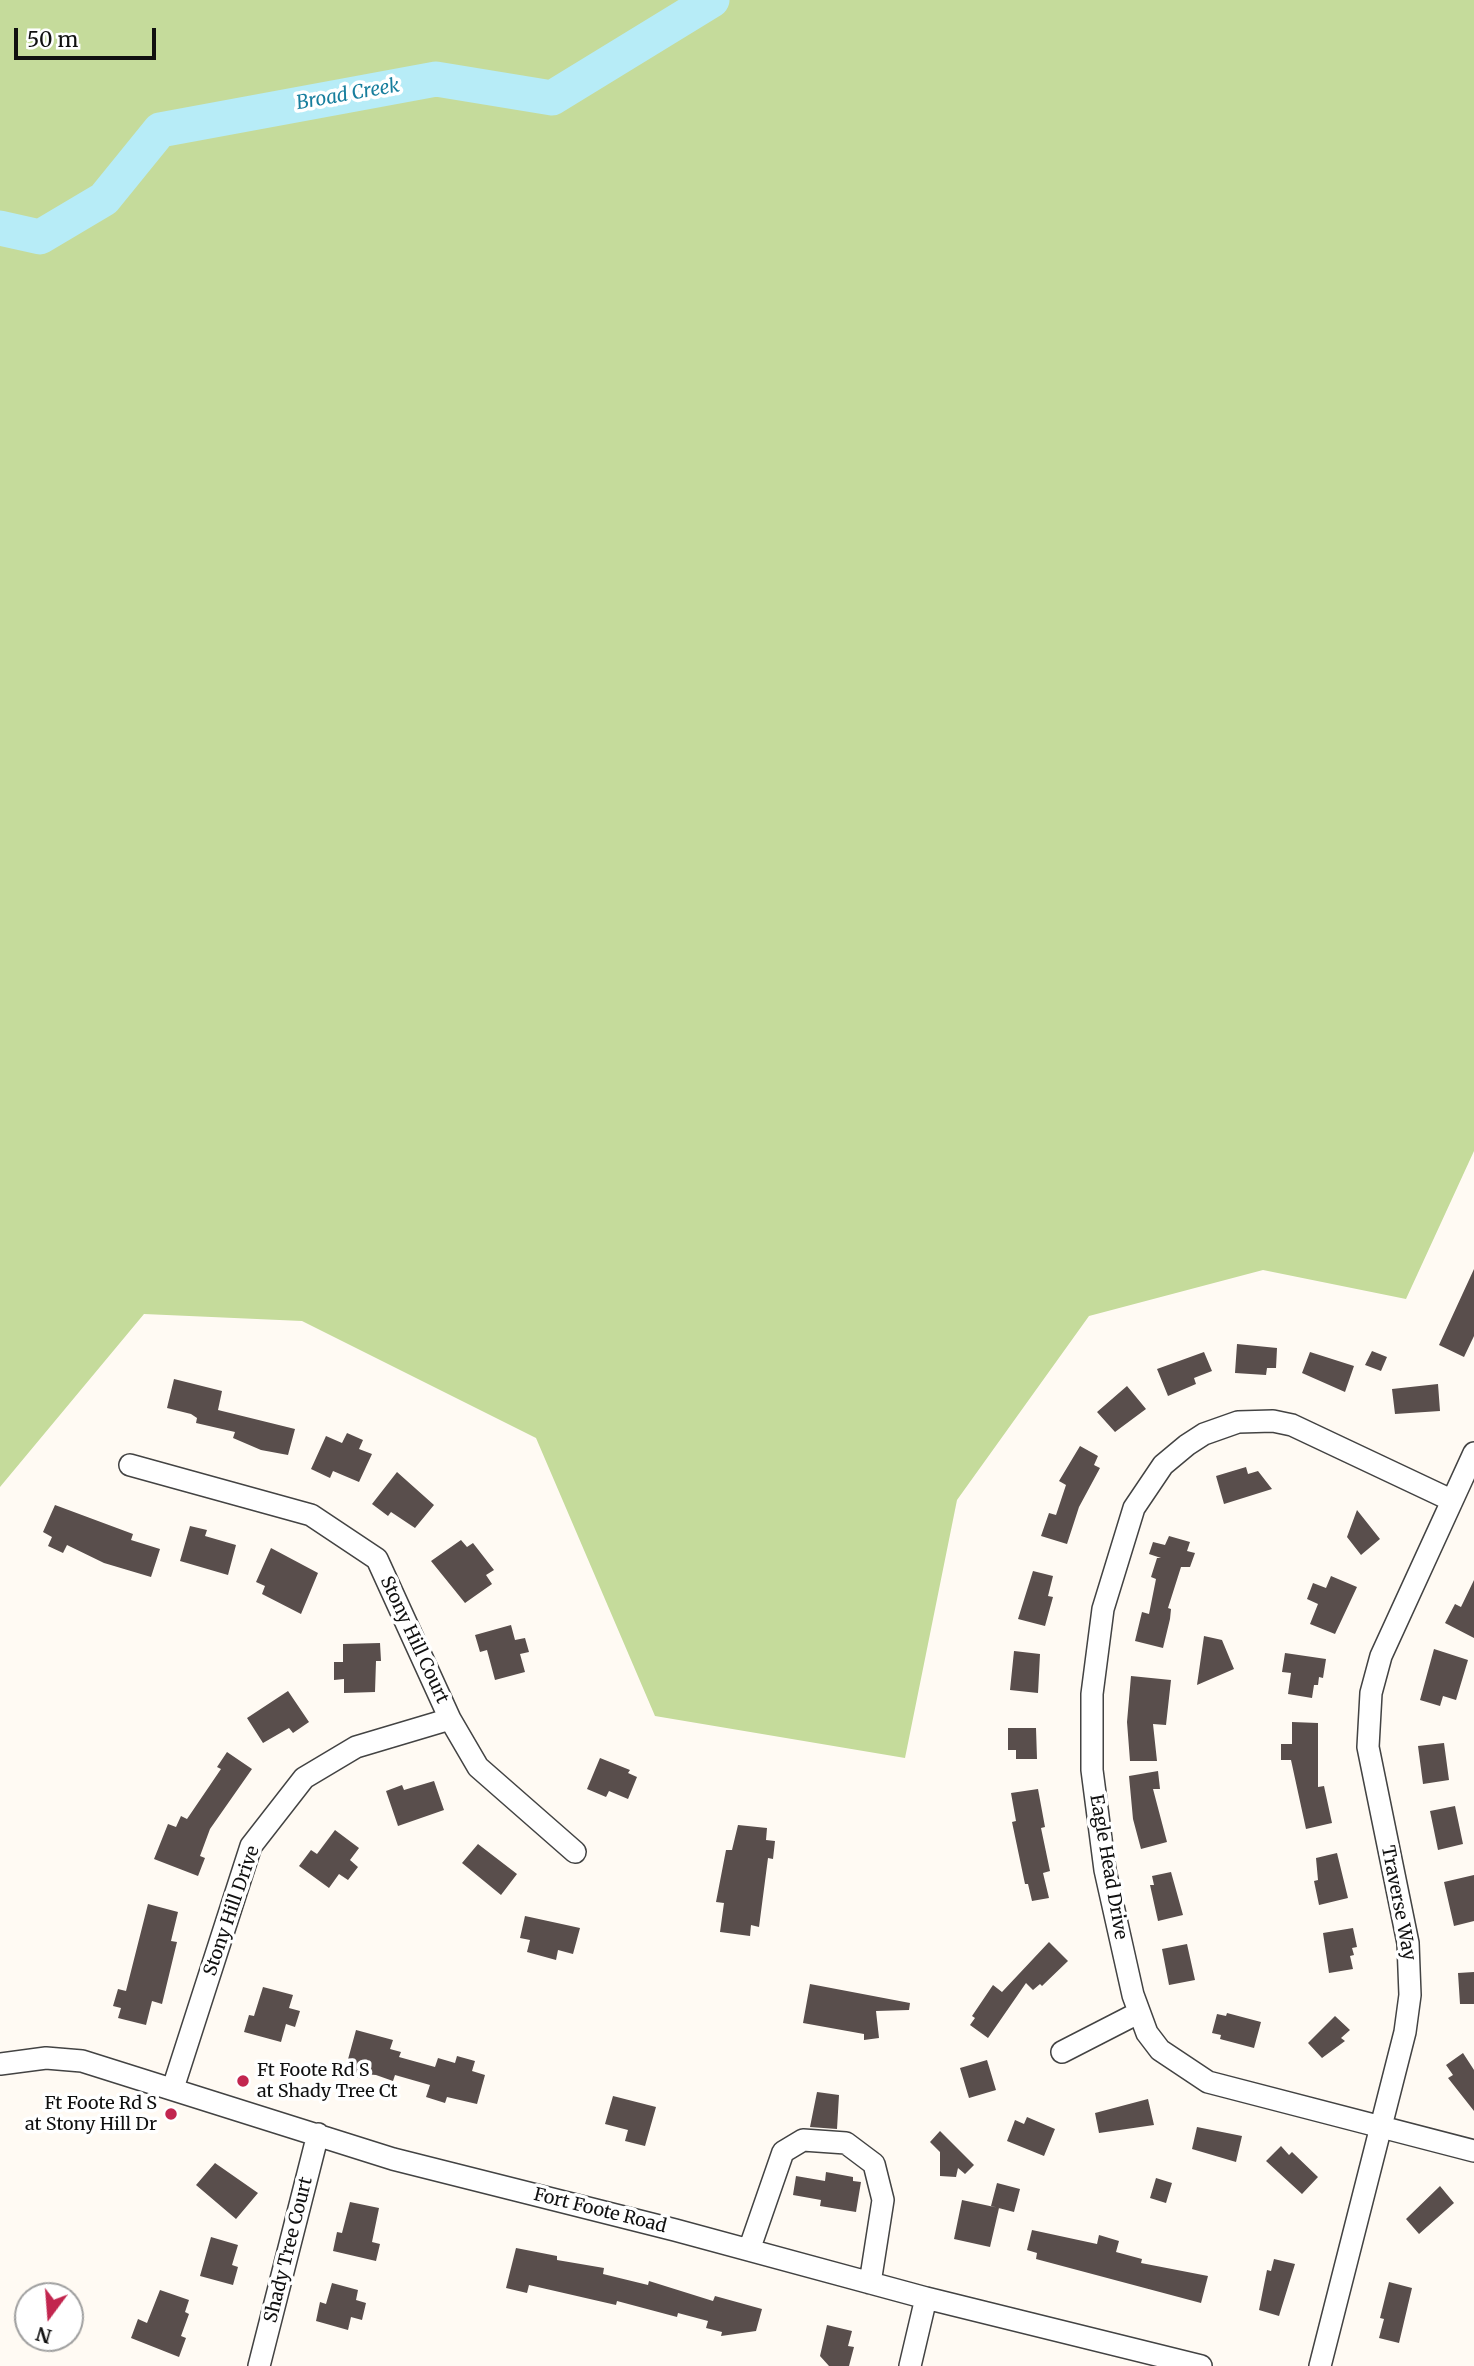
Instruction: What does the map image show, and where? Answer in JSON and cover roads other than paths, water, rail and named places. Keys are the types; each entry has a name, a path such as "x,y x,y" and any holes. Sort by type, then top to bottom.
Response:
{"street":[{"name":"Eagle Head Drive","path":"1451,1500 1326,1438 1292,1425 1273,1421 1238,1422 1203,1434 1163,1465 1144,1489 1126,1530 1102,1609 1095,1655 1091,1728 1095,1813 1138,2013 1146,2033 1160,2050 1208,2082 1474,2151"},
{"name":"Traverse Way","path":"1320,2366 1405,2032 1410,1968 1408,1943 1368,1747 1368,1720 1381,1656 1474,1453"},
{"name":"Stony Hill Court","path":"130,1465 311,1516 377,1559 450,1719 478,1767 575,1852"},
{"name":"Stony Hill Drive","path":"173,2088 251,1846 304,1778 356,1747 450,1719"},
{"path":"1062,2052 1138,2013"},
{"name":"Fort Foote Road","path":"0,2064 46,2058 82,2061 393,2159 926,2298 1201,2366"},
{"name":"Shady Tree Court","path":"259,2366 318,2134"},
{"path":"749,2250 783,2152 803,2140 846,2143 874,2164 883,2200 870,2283"},
{"path":"910,2366 926,2298"}],"waterway":[{"name":"Broad Creek","path":"0,228 40,237 104,199 160,130 436,79 552,98 712,0"}],"place":[{"name":"Ft Foote Rd S at Shady Tree Ct","path":"243,2081"},
{"name":"Ft Foote Rd S at Stony Hill Dr","path":"171,2114"}]}
